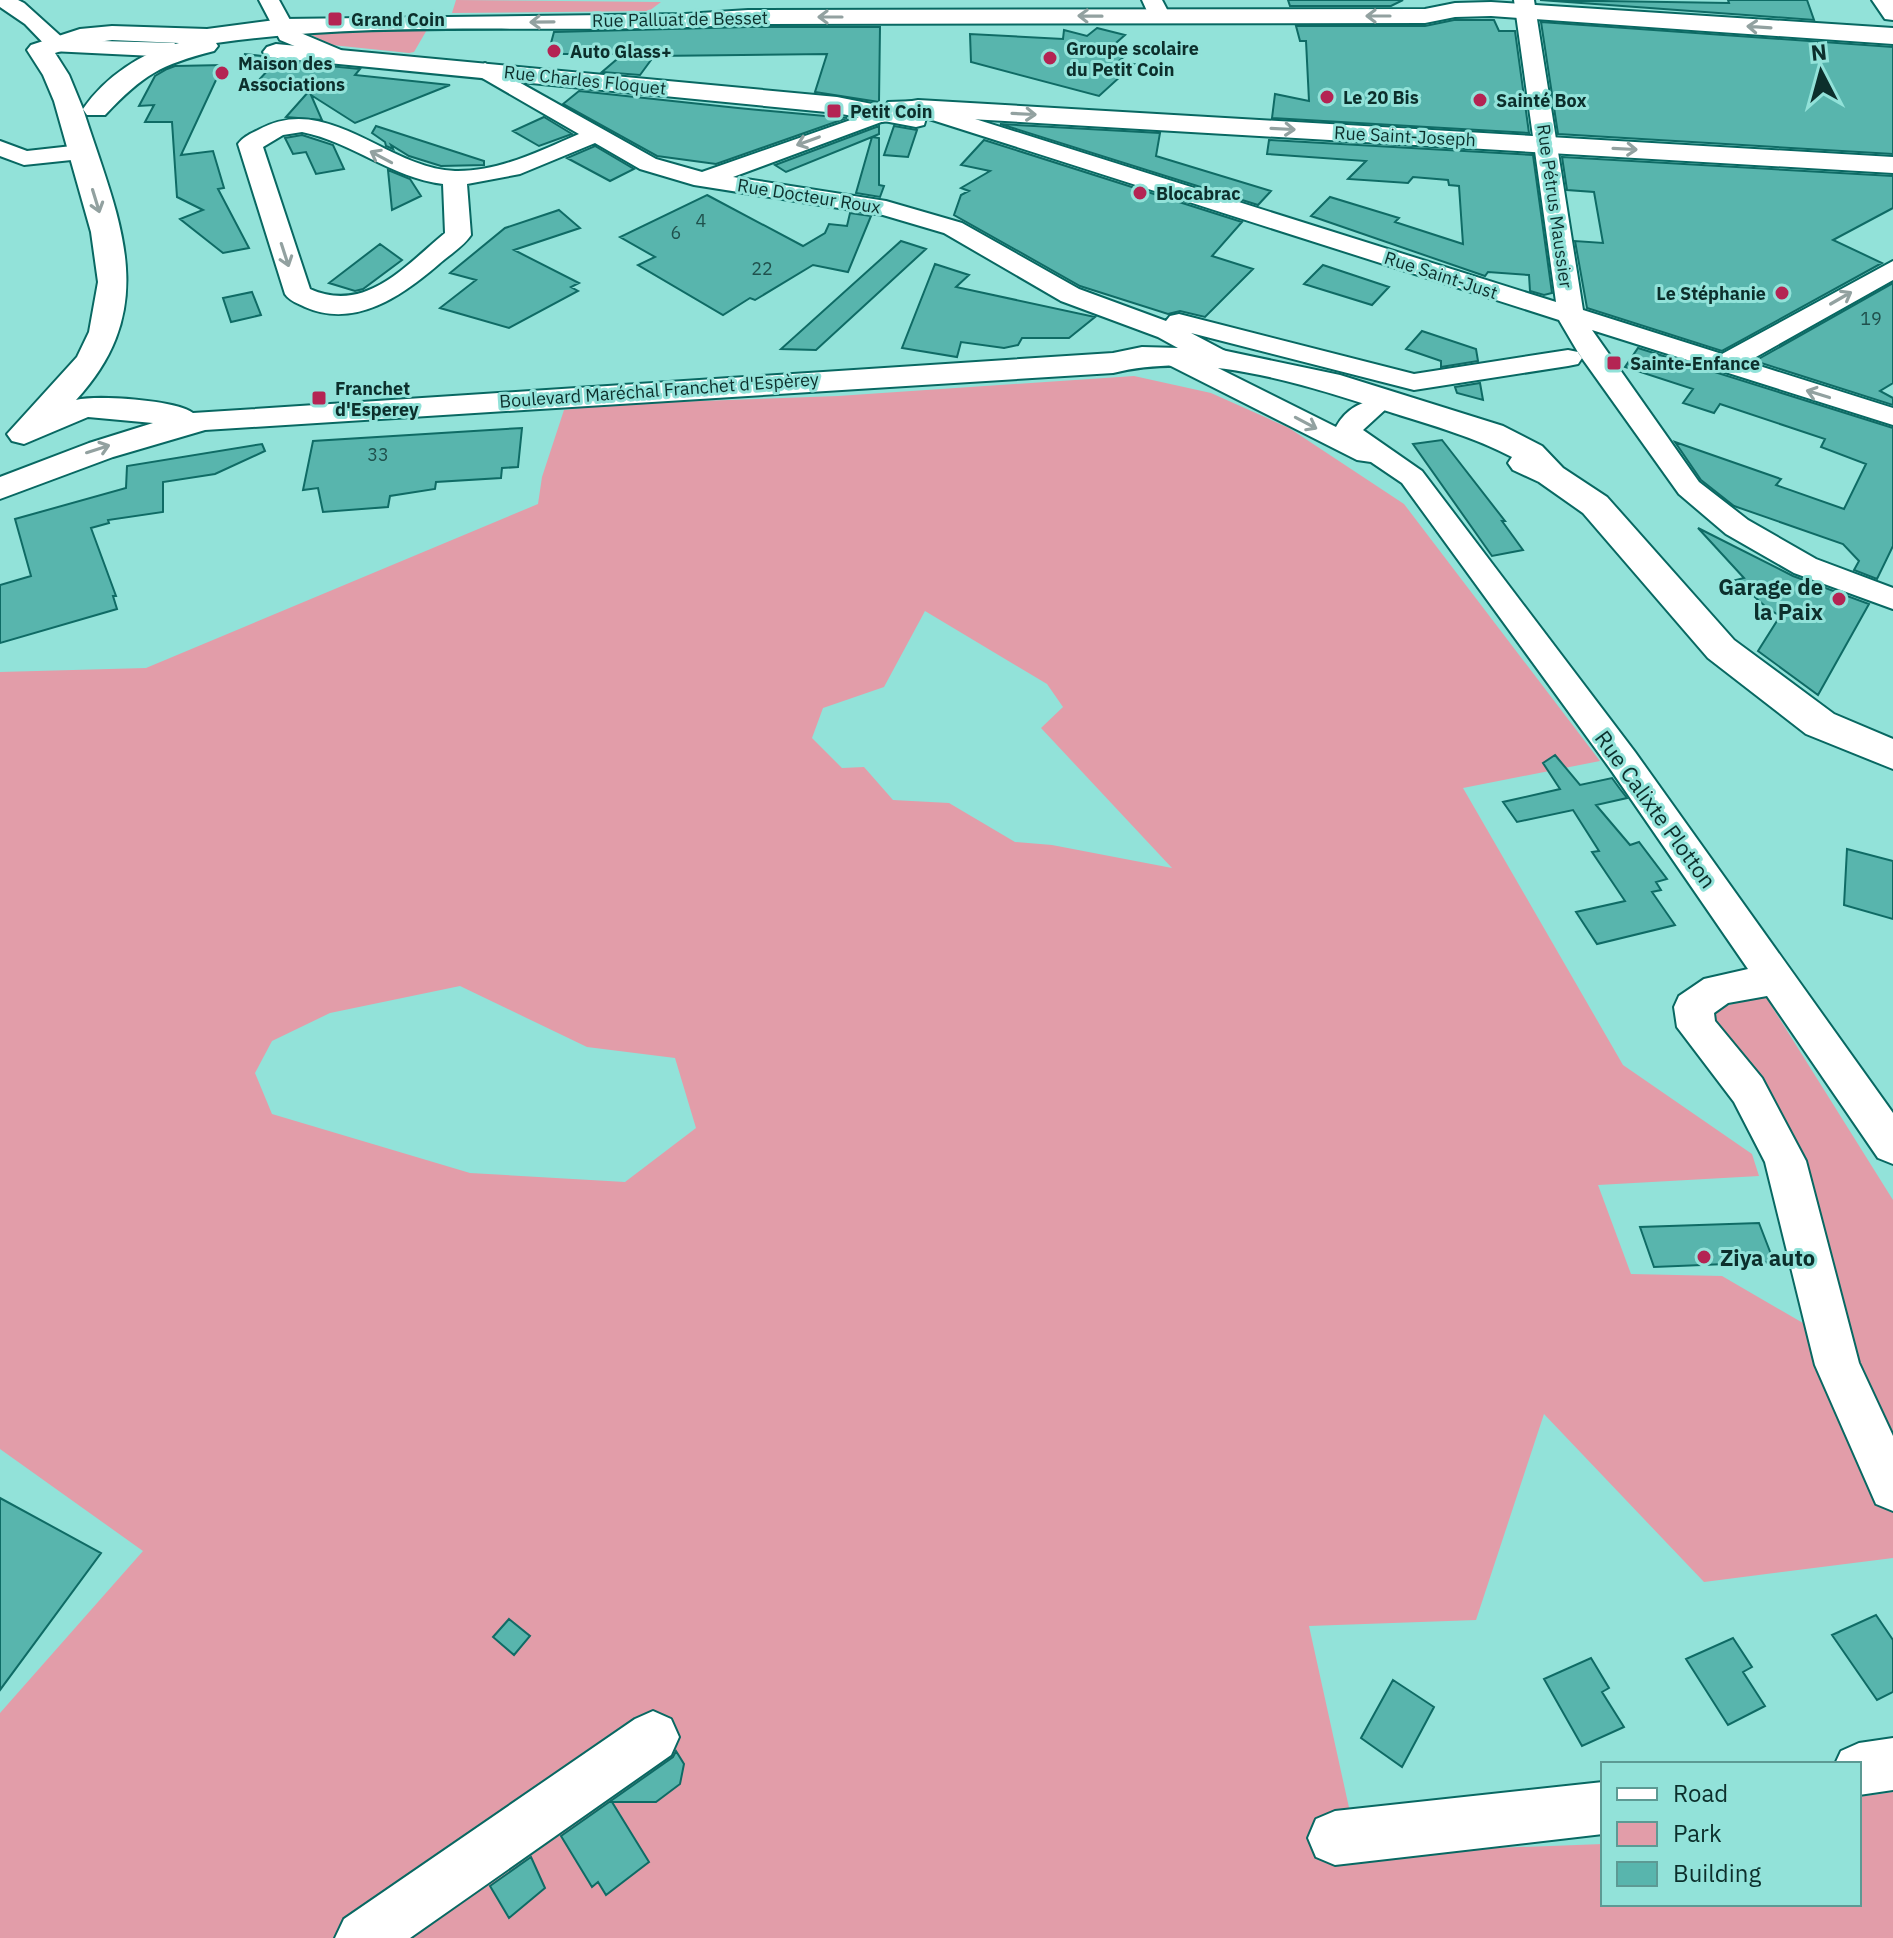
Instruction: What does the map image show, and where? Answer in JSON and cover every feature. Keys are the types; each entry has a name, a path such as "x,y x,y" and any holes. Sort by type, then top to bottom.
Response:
{"main road":[{"name":"Rue Palluat de Besset","path":"45,39 138,32 246,37 283,26 1146,8 1425,16 1455,5 1519,3 1893,36"},
{"name":"Rue Charles Floquet","path":"174,50 237,42 246,37 271,52 333,55 837,105 882,114"},
{"path":"45,39 80,71 96,109 136,243"},
{"path":"12,443 77,380 93,358 113,312 115,279 110,247 66,94 50,62 45,39"},
{"path":"96,109 125,78 174,50"},
{"name":"Rue Saint-Joseph","path":"882,114 918,108 1893,165"},
{"path":"0,482 46,451 104,397 131,342"},
{"name":"Boulevard Maréchal Franchet d'Espèrey","path":"205,420 1113,363 1142,356 1174,355 1214,367 1326,388 1491,433 1530,453 1551,475"},
{"name":"Boulevard Maréchal Franchet d'Espèrey","path":"1113,363 1144,370 1214,367"},
{"name":"Boulevard Maréchal Franchet d'Espèrey","path":"1326,388 1373,408 1475,442 1551,475 1595,505 1721,649 1820,724 1893,755"},
{"path":"12,443 104,397"},
{"path":"104,397 139,413 205,420"},
{"path":"0,489 82,454 137,436 205,420"}],"street":[{"path":"0,0 9,3 45,39"},
{"path":"1882,0 1893,14"},
{"path":"246,37 269,1 283,26"},
{"name":"Rue Pétrus Maussier","path":"1519,3 1548,144 1571,317"},
{"path":"4,20 45,39 174,50"},
{"name":"Rue Charles Floquet","path":"283,26 288,35 333,55"},
{"name":"Rue Docteur Roux","path":"485,70 648,164 703,180 886,208 953,228 1070,295 1167,331 1214,367"},
{"name":"Rue Charles Floquet","path":"837,105 918,108"},
{"name":"Rue Saint-Just","path":"918,108 1893,417"},
{"path":"703,180 882,114"},
{"name":"Rue Saint-Just","path":"882,114 990,133"},
{"path":"455,179 458,235 374,302 348,309 315,305 298,294 250,144 270,131 303,124 334,129 388,162 424,174 455,179 531,164 597,134"},
{"path":"0,148 24,158 81,152"},
{"path":"1724,364 1893,269"},
{"path":"1571,317 1593,354 1689,488 1737,527 1805,566 1887,594"},
{"path":"1136,319 1173,321 1414,382 1568,358"},
{"name":"Rue Docteur Roux","path":"1136,319 1174,355"},
{"name":"Rue Calixte Plotton","path":"1214,367 1412,477"},
{"path":"1326,388 1339,420 1348,432 1352,423 1373,408"},
{"name":"Rue Calixte Plotton","path":"1348,432 1412,477 1623,761 1893,1146"},
{"path":"1778,979 1718,990 1693,1007 1697,1027 1748,1090 1785,1161 1837,1365 1893,1488"},
{"path":"363,1938 653,1737"},
{"path":"1861,1769 1893,1764"},
{"path":"1335,1838 1601,1808"}],"green space":[{"path":"456,0 661,2 649,11 452,13"},
{"path":"428,28 414,52 409,53 332,45 305,32"},
{"path":"1134,376 1211,393 1289,428 1404,504 1600,761 1463,788 1623,1065 1752,1154 1759,1176 1598,1185 1631,1274 1722,1276 1815,1330 1844,1333 1711,1024 1717,1009 1764,994 1893,1200 1893,1558 1704,1582 1544,1414 1476,1620 1309,1626 1359,1853 1601,1844 1601,1906 1861,1906 1861,1797 1893,1792 1893,1938 0,1938 0,1713 143,1551 0,1449 0,672 146,668 538,504 542,477 564,410 614,404 838,396","holes":["925,611 1047,684 1063,707 1041,728 1172,868 1052,845 1015,842 949,803 893,800 864,767 842,768 812,738 823,708 884,687","460,986 587,1047 675,1058 696,1128 625,1182 470,1173 272,1114 255,1073 272,1041 330,1013"]}],"building":[{"path":"1288,0 1403,0 1391,6 1290,6"},
{"path":"1540,0 1729,3 1728,0 1807,0 1814,20"},
{"path":"1454,20 1494,20 1499,31 1515,31 1529,133 1272,118 1275,94 1309,101 1306,41 1300,41 1296,26 1425,26"},
{"path":"1541,22 1893,47 1893,154 1558,134"},
{"path":"880,27 879,102 815,92 827,54 654,56 640,75 602,72 623,54 548,54 554,32"},
{"path":"1097,28 1125,35 1108,50 1127,54 1119,61 1134,64 1099,96 971,62 970,34 1063,39 1064,30 1087,36"},
{"path":"244,54 262,56 267,60 360,69 355,75 450,85 355,123 311,95 322,120 286,117 310,90 269,87 274,81 258,81 269,69"},
{"path":"223,65 181,155 213,151 224,188 218,189 249,248 223,253 180,219 203,210 177,197 172,122 145,122 154,105 139,106 155,76 167,69 175,66"},
{"path":"579,91 847,118 716,164 657,156 563,104"},
{"path":"544,117 572,134 539,146 513,131"},
{"path":"1000,124 1160,133 1156,156 1271,191 1258,205"},
{"path":"376,126 484,161 484,165 441,166 409,156 391,145 393,149 386,146 372,133"},
{"path":"879,126 879,134 786,172 775,165"},
{"path":"894,126 917,130 908,157 884,155"},
{"path":"302,135 333,145 344,169 316,174 306,152 293,154 285,138"},
{"path":"872,137 879,138 879,185 884,186 880,197 856,193"},
{"path":"984,140 1242,222 1212,256 1253,269 1205,317 1180,311 1168,314 1080,286 954,215 961,195 969,191 961,188 990,171 961,165"},
{"path":"1269,140 1533,155 1552,293 1544,295 1530,291 1529,275 1488,272 1485,276 1311,216 1330,197 1399,218 1395,222 1463,244 1459,186 1449,185 1448,180 1413,177 1408,183 1348,179 1366,161 1267,154"},
{"path":"595,146 634,169 610,181 567,158"},
{"path":"1562,157 1893,176 1893,208 1833,240 1882,263 1722,351 1587,308 1575,241 1603,243 1594,192 1567,190"},
{"path":"388,170 410,179 421,196 392,210"},
{"path":"707,195 803,246 825,233 829,224 847,226 850,213 871,216 848,272 813,265 755,300 750,298 723,315 638,265 655,257 620,237"},
{"path":"559,210 580,228 514,250 579,283 571,287 578,291 509,328 440,308 476,280 450,273 505,228"},
{"path":"901,241 926,249 816,350 781,349"},
{"path":"380,244 402,260 363,289 355,291 329,283"},
{"path":"935,264 969,275 956,287 1095,317 1069,338 1022,338 1018,345 1004,348 961,342 957,357 902,348"},
{"path":"1323,265 1389,287 1372,305 1304,284"},
{"path":"1893,283 1893,383 1880,391 1893,398 1893,405 1755,361"},
{"path":"252,292 261,315 231,322 223,298"},
{"path":"1422,331 1476,349 1478,361 1441,367 1441,361 1406,349"},
{"path":"1638,348 1893,428 1893,546 1877,579 1854,570 1859,561 1843,544 1734,506 1701,480 1675,442 1781,479 1776,485 1844,509 1866,464 1821,447 1825,439 1720,404 1714,413 1683,403 1693,389 1625,367"},
{"path":"1480,383 1483,400 1457,393 1455,387"},
{"path":"522,428 518,467 502,468 501,478 436,482 435,489 390,496 388,507 323,512 318,488 303,490 313,441"},
{"path":"1442,440 1505,521 1502,521 1523,550 1492,556 1413,444"},
{"path":"262,444 265,451 215,474 163,482 163,512 108,520 109,523 91,528 116,596 113,596 117,609 0,643 0,585 31,576 15,519 126,488 127,466"},
{"path":"1698,528 1793,576 1869,604 1818,695 1758,651 1780,616 1736,580 1744,578"},
{"path":"1555,755 1580,785 1612,778 1627,798 1596,805 1630,845 1639,842 1667,879 1656,882 1661,890 1652,892 1675,925 1597,944 1576,912 1625,901 1592,852 1599,851 1573,810 1517,822 1503,802 1560,789 1543,763"},
{"path":"1847,849 1893,861 1893,919 1844,905"},
{"path":"1759,1223 1774,1262 1654,1267 1640,1227"},
{"path":"0,1498 101,1553 0,1690"},
{"path":"1876,1615 1893,1640 1893,1692 1877,1700 1832,1635"},
{"path":"509,1619 530,1636 514,1655 493,1637"},
{"path":"1733,1638 1752,1667 1743,1672 1765,1706 1728,1725 1686,1659"},
{"path":"1591,1658 1609,1688 1602,1692 1624,1727 1582,1746 1544,1679"},
{"path":"1393,1680 1434,1707 1402,1767 1361,1738"},
{"path":"676,1751 684,1764 680,1784 656,1802 612,1802 649,1862 606,1895 598,1882 592,1887 561,1836 673,1757"},
{"path":"531,1857 545,1888 509,1918 490,1886"}],"place":[{"name":"Grand Coin","path":"335,19"},
{"name":"Auto Glass+","path":"554,51"},
{"name":"Groupe scolaire du Petit Coin","path":"1050,58"},
{"name":"Maison des Associations","path":"222,73"},
{"name":"Le 20 Bis","path":"1327,97"},
{"name":"Sainté Box","path":"1480,100"},
{"name":"Petit Coin","path":"834,111"},
{"name":"Blocabrac","path":"1140,193"},
{"name":"Le Stéphanie","path":"1782,293"},
{"name":"Sainte-Enfance","path":"1614,363"},
{"name":"Franchet d'Esperey","path":"319,398"},
{"name":"Garage de la Paix","path":"1839,599"},
{"name":"Ziya auto","path":"1704,1257"}]}
